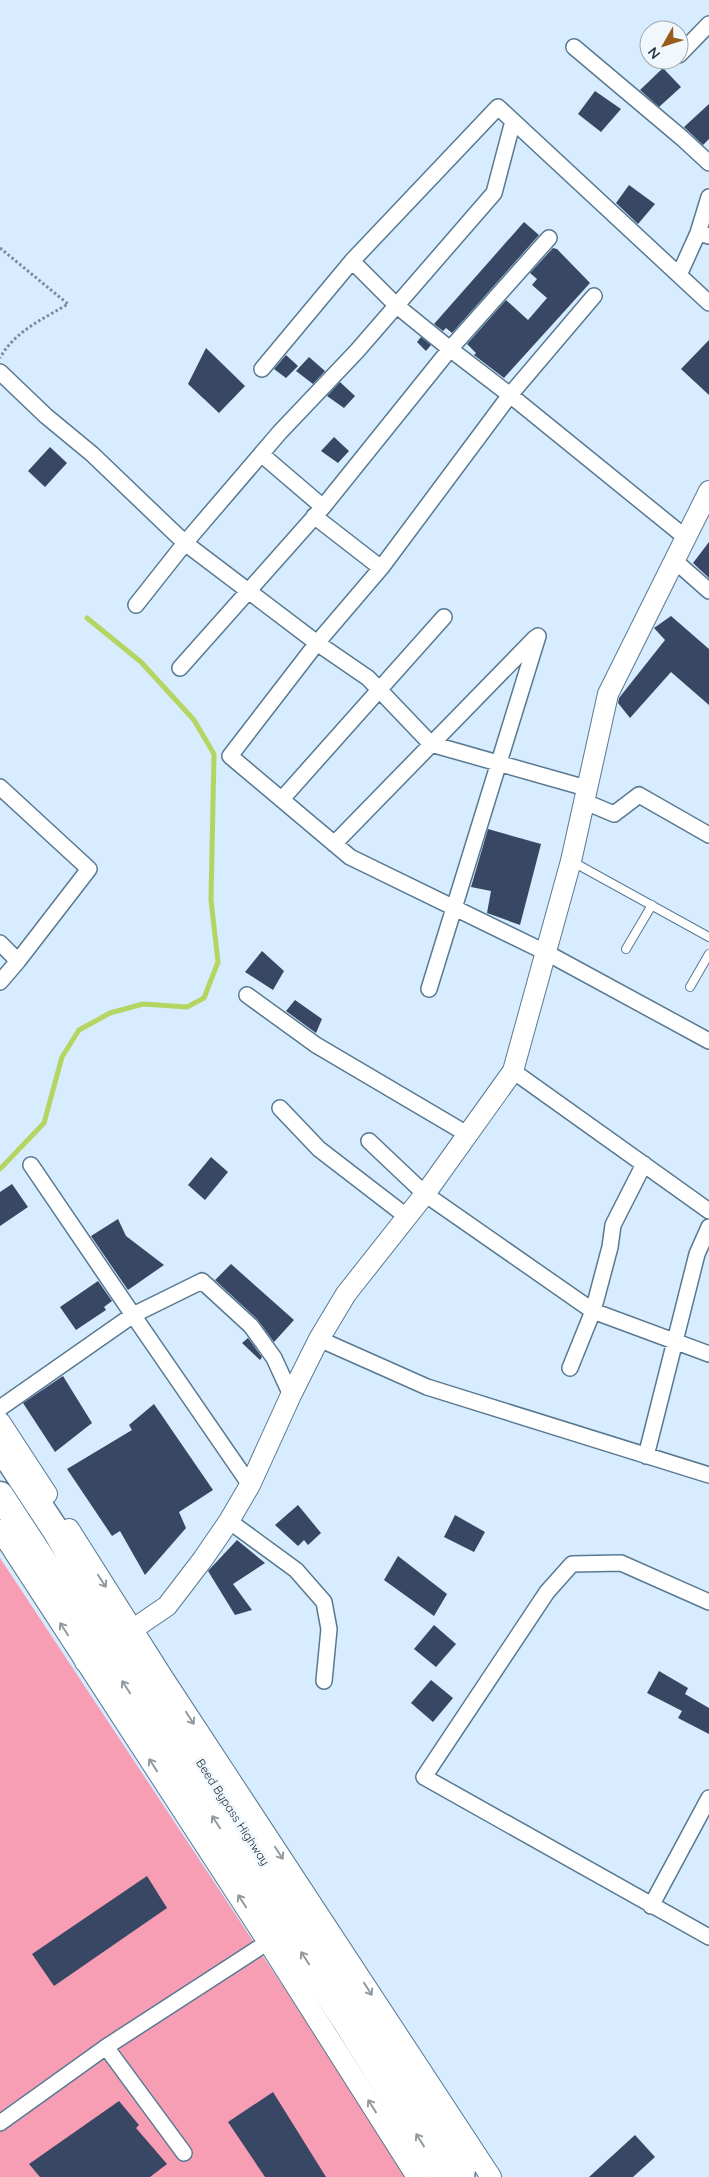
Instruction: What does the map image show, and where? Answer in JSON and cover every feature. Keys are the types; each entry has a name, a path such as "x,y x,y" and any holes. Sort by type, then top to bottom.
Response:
{"highway":[{"name":"Beed Bypass Highway","path":"0,1446 56,1531 110,1645 439,2171 450,2177"},
{"name":"Beed Bypass Highway","path":"0,1495 110,1645 463,2162 462,2177"}],"street":[{"path":"689,45 709,24"},
{"path":"574,47 709,163"},
{"path":"262,369 352,261 498,107 709,303"},
{"path":"136,605 185,542 261,454 398,306 494,193 513,121"},
{"path":"679,275 704,235 709,197"},
{"path":"180,668 318,511 450,350 549,238"},
{"path":"352,261 398,306 450,350 510,395 685,537"},
{"path":"594,296 510,395 380,568 317,643 230,756 350,857 547,953 709,1041"},
{"path":"0,372 46,416 92,454 185,542 317,643 368,678 432,744 498,762 584,795 614,814 639,794 709,834"},
{"path":"261,454 318,511 380,568"},
{"path":"110,1645 167,1606 229,1521 250,1485 291,1395 319,1340 346,1294 425,1194 513,1071 571,861 584,795 608,694 709,491"},
{"path":"674,560 709,591"},
{"path":"282,799 444,616"},
{"path":"334,844 538,636 429,989"},
{"path":"0,787 88,869 0,982"},
{"path":"0,943 18,960"},
{"path":"247,995 316,1045 467,1134"},
{"path":"513,1071 709,1211"},
{"path":"280,1108 319,1149 406,1216"},
{"path":"369,1141 425,1194 593,1312 637,1327 674,1343 709,1354"},
{"path":"570,1368 593,1312 610,1247 613,1225 644,1164"},
{"path":"31,1165 250,1485"},
{"path":"646,1456 697,1254 709,1227"},
{"path":"0,1408 133,1315 202,1281 251,1326 274,1358 291,1395"},
{"path":"319,1340 427,1387 709,1475"},
{"path":"0,1422 110,1645 268,1942 417,2177"},
{"path":"229,1521 296,1570 324,1602 329,1629 324,1681"},
{"path":"0,1530 110,1645 491,2177"},
{"path":"709,1602 621,1563 572,1564 548,1592 424,1777 709,1937"},
{"path":"651,1906 708,1803"},
{"path":"0,2123 106,2047 268,1942"},
{"path":"106,2047 184,2153"}],"lane":[{"path":"571,861 709,937"},
{"path":"626,949 652,905"},
{"path":"690,987 709,954"}],"path":[{"path":"0,248 68,304 23,331 6,348 0,358"}],"shaded area":[{"path":"0,1558 409,2177 0,2177"}],"building":[{"path":"661,70 665,70 681,87 659,107 640,90"},
{"path":"595,91 621,109 601,132 578,114"},
{"path":"709,104 709,139 703,145 684,127"},
{"path":"629,185 655,204 638,224 616,203"},
{"path":"524,222 539,235 452,333 446,328 443,331 434,324"},
{"path":"553,248 557,249 590,283 504,378 474,355 476,353 467,344 506,300 528,320 547,298 532,285 537,279 530,273"},
{"path":"421,337 431,345 426,351 417,342"},
{"path":"709,340 709,395 681,369"},
{"path":"206,348 245,386 219,413 188,384"},
{"path":"286,355 298,366 286,378 274,369"},
{"path":"309,357 325,371 313,384 296,371"},
{"path":"340,382 355,396 344,408 327,396"},
{"path":"334,437 349,451 338,463 321,451"},
{"path":"50,447 67,463 45,487 28,471"},
{"path":"709,542 709,578 693,563"},
{"path":"671,616 709,649 709,705 671,672 630,718 618,703 619,698 665,640 654,628"},
{"path":"488,829 541,844 520,925 487,913 491,891 471,887"},
{"path":"262,951 284,971 273,990 245,972"},
{"path":"295,1000 322,1019 316,1033 286,1011"},
{"path":"211,1157 228,1172 205,1200 188,1185"},
{"path":"12,1184 28,1207 0,1226 0,1192"},
{"path":"118,1219 126,1236 164,1265 128,1290 91,1236"},
{"path":"231,1264 294,1320 274,1342 257,1319 215,1280"},
{"path":"98,1281 112,1301 104,1307 106,1310 76,1330 60,1307"},
{"path":"248,1338 262,1357 260,1360 242,1343"},
{"path":"63,1376 92,1423 55,1452 23,1403"},
{"path":"154,1404 213,1490 179,1512 186,1528 145,1575 120,1531 112,1536 67,1469 132,1430 129,1425"},
{"path":"298,1505 321,1533 308,1545 304,1540 298,1546 275,1525"},
{"path":"455,1515 485,1532 474,1552 444,1537"},
{"path":"237,1540 265,1563 233,1584 252,1610 235,1615 208,1571"},
{"path":"398,1556 447,1594 434,1616 384,1580"},
{"path":"434,1625 456,1644 436,1667 414,1649"},
{"path":"659,1671 688,1688 685,1694 709,1708 709,1734 678,1718 682,1711 647,1693"},
{"path":"431,1680 453,1698 433,1722 411,1703"},
{"path":"147,1876 167,1908 54,1986 32,1954"},
{"path":"273,2092 326,2177 265,2177 228,2122"},
{"path":"119,2101 139,2125 136,2128 167,2164 150,2177 40,2177 29,2164"},
{"path":"635,2135 655,2157 633,2177 589,2177"}],"waterway":[{"path":"0,1169 44,1123 62,1057 79,1030 110,1013 143,1004 187,1007 204,998 218,962 211,900 214,754 194,720 141,662 87,618"}]}
